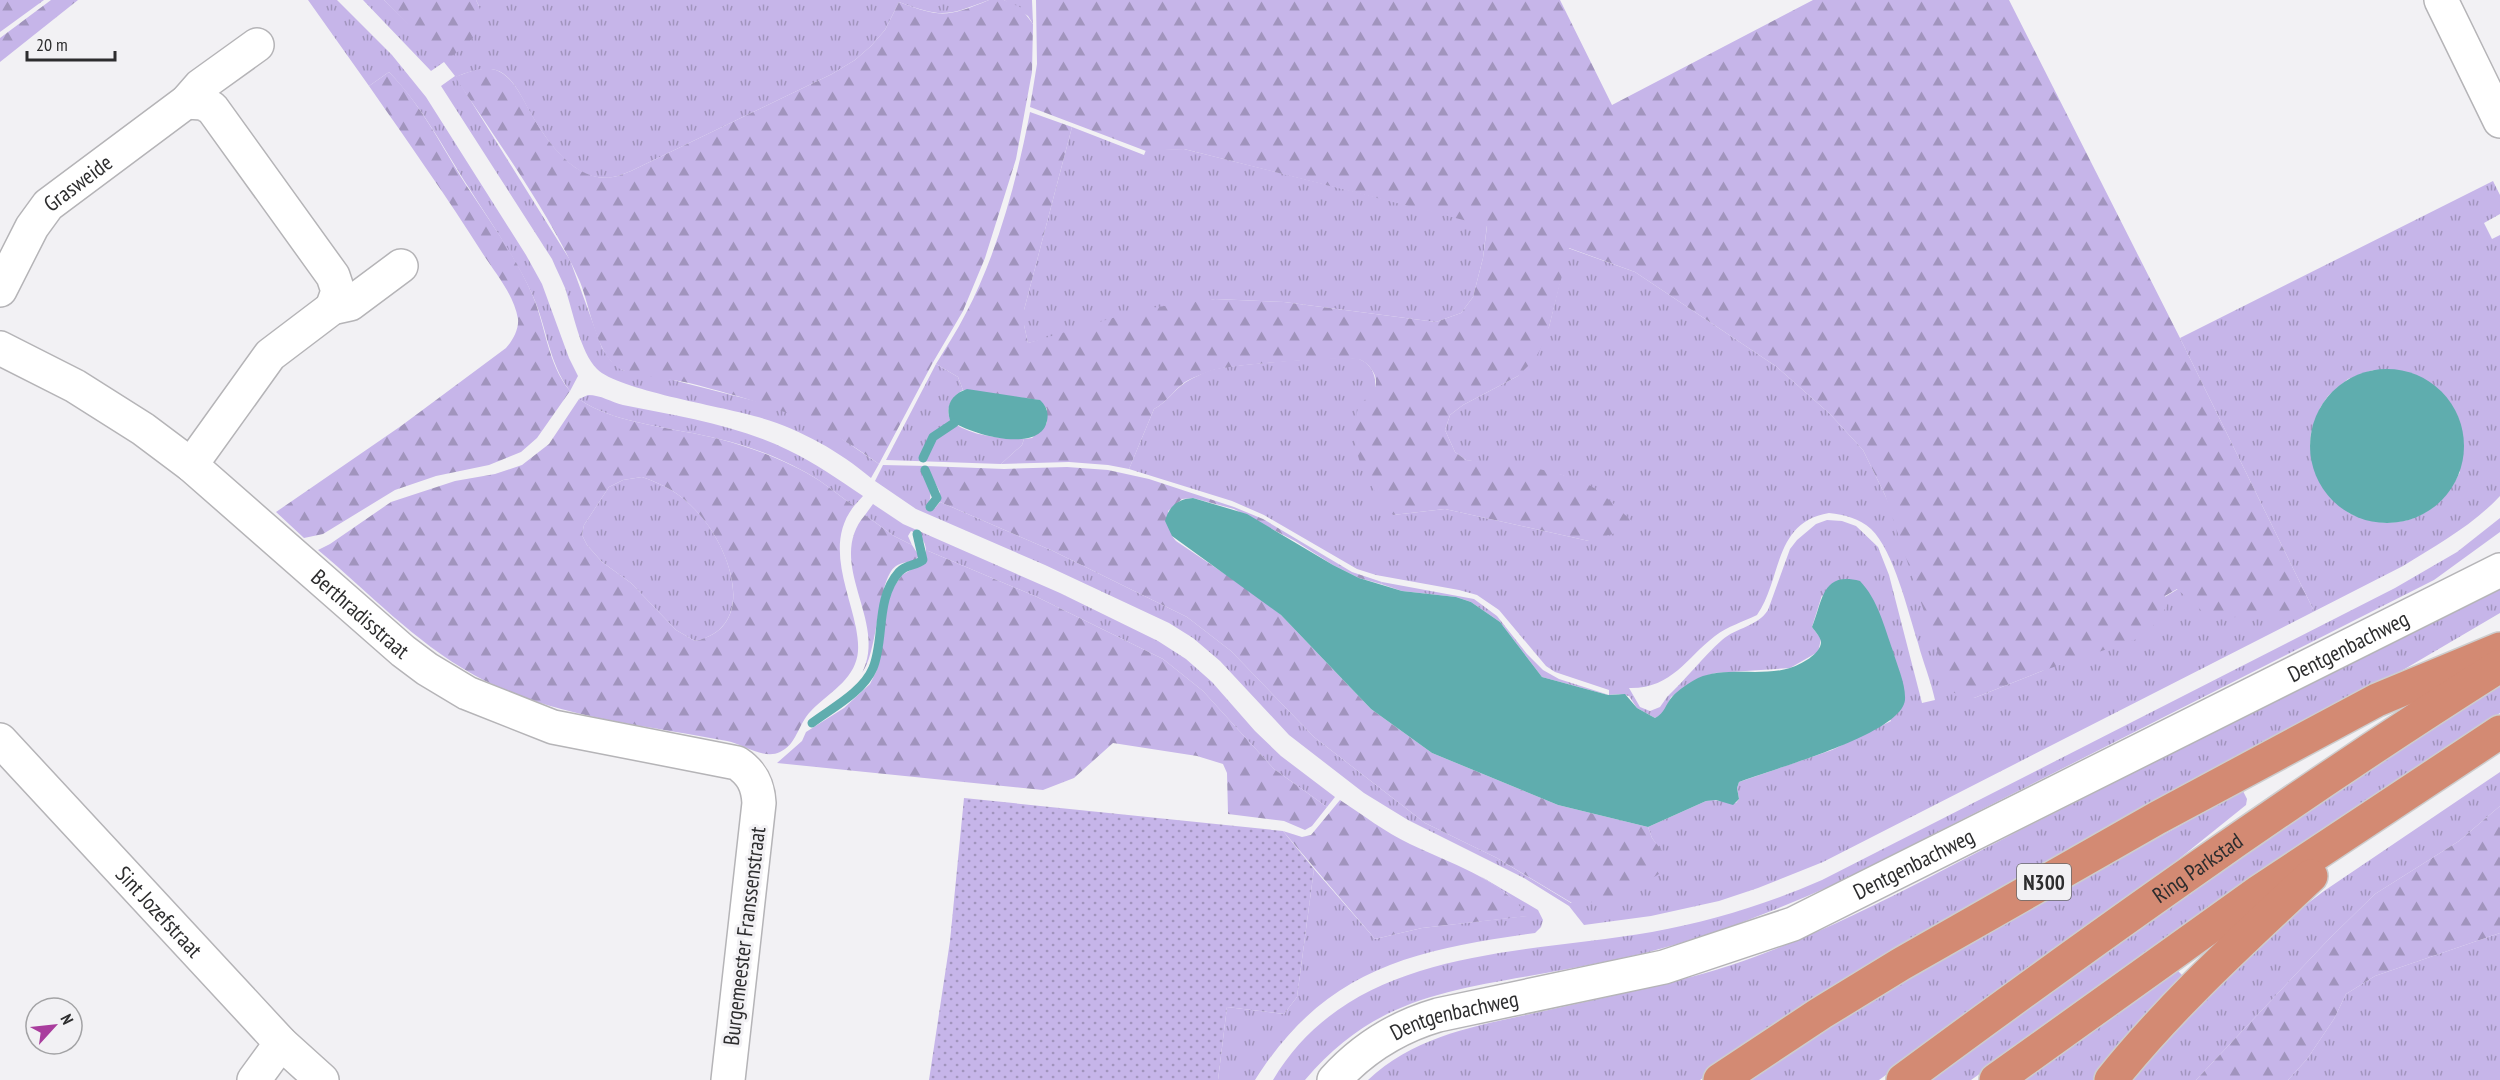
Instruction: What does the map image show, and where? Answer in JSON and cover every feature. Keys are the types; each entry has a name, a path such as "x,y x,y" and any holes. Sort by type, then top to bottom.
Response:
{"highway":[{"name":"N300","path":"1720,1080 1821,1013 1901,964 2147,824 2377,700 2500,649"},
{"name":"Ring Parkstad","path":"1903,1080 2168,886 2372,747 2500,666"},
{"path":"1996,1080 2260,891 2500,732"},
{"path":"2111,1080 2140,1044 2194,987 2377,813"}],"street":[{"path":"2441,0 2498,107"},
{"name":"Grasweide","path":"0,290 32,227 48,205 186,102 200,87 257,45"},
{"path":"186,102 202,103 212,108 333,276 338,291 332,308"},
{"path":"191,465 270,355 332,308 350,304 401,267"},
{"name":"Berthradisstraat","path":"0,348 75,386 143,429 191,465 395,643 446,682 467,693 553,726 737,763 750,774 758,791"},
{"name":"Dentgenbachweg","path":"1334,1080 1365,1050 1418,1021 1664,967 1792,924 2486,576 2500,552"},
{"name":"Sint Jozefstraat","path":"0,740 281,1043 322,1080"},
{"name":"Burgemeester Franssenstraat","path":"728,1080 759,803 758,791"},
{"path":"255,1080 281,1043"}],"green space":[{"path":"0,0 44,0 0,32"},
{"path":"51,0 78,0 0,62 0,38"},
{"path":"308,0 337,0 392,55 426,97 542,284 569,358 578,376 570,391 552,356 537,306 525,280 422,113 389,72 369,86"},
{"path":"363,0 384,0 433,49 479,6 476,0 989,0 944,13 925,11 899,2 885,30 855,60 832,74 631,171 613,177 598,177 585,173 560,155 506,75 491,69 456,77 570,260 602,348 611,361 622,370 665,378 763,403 792,413 833,433 879,464 871,478 831,449 785,426 626,384 608,377 597,369 586,352 565,288 552,259 441,86 455,76 444,62 431,71"},
{"path":"384,0 476,0 481,20 479,29 467,44 444,62"},
{"path":"989,0 1004,0 1020,7 1033,24 1032,72 1016,159 985,258 963,311 879,464 833,435 788,413 689,383 628,372 613,364 600,344 580,282 554,230 455,77 480,69 496,70 506,76 515,86 543,132 562,156 573,166 586,173 599,177 613,177 631,171 832,74 855,60 885,30 899,2 925,11 944,13 964,10"},
{"path":"1004,0 1032,0 1033,24 1028,16"},
{"path":"1036,0 1560,0 1612,105 1813,0 2009,0 2180,338 2314,611 2211,619 2177,589 2165,596 2167,606 2146,636 2042,671 1974,698 1951,692 1885,495 1863,450 1830,414 1777,367 1635,272 1569,248 1549,327 1537,357 1518,376 1463,405 1450,415 1445,430 1455,452 1466,460 1544,470 1589,485 1632,521 1616,533 1589,541 1445,509 1393,515 1371,484 1357,450 1355,438 1357,411 1376,385 1373,372 1361,360 1312,360 1238,366 1210,371 1191,379 1154,409 1129,469 1069,462 1001,464 1022,445 1024,439 1032,438 1047,423 1047,409 1039,400 963,390 958,377 936,364 963,320 997,241 1013,188 1030,112 1072,127 1024,310 1024,325 1028,343 1143,309 1215,299 1284,302 1436,322 1461,313 1473,297 1483,258 1487,226 1184,149 1146,151 1030,107 1037,64"},
{"path":"389,72 401,84 421,112 518,265 537,306 556,369 570,391 537,438 521,452 489,465 436,476 395,490 323,534 304,538 276,512 401,426 506,348 518,327 516,310 504,285 369,86"},
{"path":"1072,127 1144,155 1146,150 1184,149 1487,225 1483,258 1473,297 1461,313 1436,322 1284,302 1215,299 1028,343 1024,325 1024,310"},
{"path":"2493,181 2500,195 2500,214 2484,223 2492,239 2500,235 2500,496 2478,516 2403,566 1823,862 1719,901 1651,916 1584,925 1569,906 1524,878 1408,820 1364,793 1289,735 1220,661 1193,638 1169,623 1045,565 916,509 875,481 883,465 926,466 927,469 922,470 930,492 927,506 935,508 940,502 1053,551 1187,617 1231,651 1314,737 1425,823 1497,858 1571,903 1665,856 1652,838 1648,827 1706,801 1736,803 1739,799 1737,788 1739,782 1832,750 1891,721 1822,595 1812,627 1821,639 1818,652 1790,668 1715,673 1697,679 1671,697 1663,714 1655,718 1637,708 1629,696 1609,695 1609,690 1555,672 1546,666 1499,610 1477,595 1376,575 1357,569 1264,515 1232,501 1129,469 1154,409 1186,382 1211,370 1285,361 1359,359 1370,367 1375,379 1393,515 1445,509 1589,541 1590,486 1562,475 1466,460 1455,452 1445,430 1450,415 1463,405 1518,376 1549,327 1568,248 1635,272 1777,367 1830,414 1863,450 1974,698 2042,671 2178,589 2314,611 2180,338","holes":["2373,370 2460,472 2451,488 2428,511 2399,522 2366,519 2349,513 2310,446 2311,433 2320,408 2328,396 2348,379","1829,513 1862,522 1871,529 1887,552 1905,599 1935,700 1922,703 1889,575 1878,547 1856,526 1842,521 1827,520 1816,524 1790,549 1768,610 1763,616 1753,624 1722,640 1660,707 1650,711 1640,707 1629,688 1644,687 1667,678 1720,633 1757,615 1765,601 1788,540 1798,528 1811,519"]},
{"path":"936,364 958,377 963,390 950,404 948,413 952,422 929,437 920,456 926,458 937,436 955,424 988,436 1024,439 1022,445 1001,464 886,460"},
{"path":"588,395 602,397 623,405 707,422 769,441 798,455 863,496 854,506 809,474 772,456 732,442 627,420 579,399"},
{"path":"579,399 627,420 719,439 771,456 820,481 854,506 845,520 840,550 844,582 857,632 857,660 846,679 806,717 785,749 774,754 760,753 727,741 598,718 566,710 504,689 474,675 431,647 318,550 391,502 455,481 495,474 522,465 549,444","holes":["642,477 673,491 693,507 710,528 728,565 733,585 733,603 727,620 715,633 695,641 676,630 631,583 602,562 587,545 582,535 584,525 609,487 623,480"]},
{"path":"926,466 1004,469 1067,467 1108,470 1149,479 1263,519 1352,572 1382,582 1381,584 1359,578 1234,509 1193,498 1182,499 1168,511 1172,536 1176,541 1259,597 1281,615 1371,709 1432,753 1558,805 1648,827 1652,838 1666,856 1662,872 1637,888 1621,894 1596,902 1572,903 1497,858 1425,823 1314,737 1231,651 1187,617 1053,551 940,502 940,492"},
{"path":"642,477 673,491 693,507 710,529 728,565 733,585 733,604 727,620 715,633 695,641 676,630 631,583 602,562 587,545 582,535 584,525 609,487 623,480"},
{"path":"873,504 903,524 1060,593 1158,641 1186,659 1212,682 1255,731 1281,756 1335,797 1327,807 1274,769 1203,691 1163,659 1037,597 926,550 923,540 914,532 911,531 908,536 912,545 894,536 865,515"},
{"path":"865,515 894,536 912,545 919,556 914,561 896,566 890,573 881,600 872,649 862,673 868,654 868,634 853,573 851,553 854,533"},
{"path":"2500,518 2500,532 2434,580 1837,883 1742,922 1670,946 1602,962 1464,988 1406,1005 1354,1034 1329,1054 1305,1080 1273,1080 1307,1036 1347,1004 1393,981 1442,965 1494,954 1652,932 1696,923 1760,904 1822,880 2395,588 2457,552"},
{"path":"926,550 1037,597 1163,659 1203,691 1274,769 1327,807 1312,826 1305,830 1284,821 1228,814 1227,773 1223,764 1197,756 1113,743 1074,778 1043,790 777,763 802,741 806,732 844,708 870,684 877,670 880,635 891,591 902,575 923,563"},
{"path":"1382,582 1474,599 1497,616 1527,654 1543,670 1559,679 1609,695 1542,677 1500,622 1471,602 1456,597 1402,591 1381,584"},
{"path":"2500,588 2500,613 2357,697 1814,1002 1700,1080 1368,1080 1405,1053 1468,1028 1679,980 1722,968 1806,937 1887,899"},
{"path":"2500,684 2500,713 2238,890 1971,1080 1929,1080 2182,896"},
{"path":"2500,772 2500,806 2459,841 2375,894 2329,939 2196,1080 2127,1080 2255,943 2324,891"},
{"path":"2243,791 2247,799 2246,805 2149,883 1879,1080 1737,1080 1826,1020"},
{"path":"964,798 1283,831 1314,869 1297,997 1284,1014 1227,1007 1218,1080 929,1080 950,941"},
{"path":"1340,800 1401,839 1489,882 1517,903 1528,916 1422,928 1375,939 1283,831 1302,837 1311,835"},
{"path":"2500,806 2500,933 2375,976 2346,994 2334,1019 2307,1059 2288,1080 2196,1080 2329,939 2375,894 2459,841"},
{"path":"1314,869 1375,939 1422,928 1527,916 1507,894 1480,876 1538,910 1543,920 1541,927 1535,933 1449,948 1375,971 1342,989 1311,1013 1282,1043 1255,1080 1218,1080 1227,1007 1284,1014 1297,997"},
{"path":"2500,933 2500,1080 2288,1080 2307,1059 2334,1019 2346,994 2375,976"},
{"path":"2178,971 2187,980 2098,1080 2024,1080"}],"water":[{"path":"2387,369 2402,370 2417,375 2442,391 2458,416 2463,431 2463,461 2458,476 2442,501 2417,517 2402,522 2387,523 2372,522 2357,517 2332,501 2316,476 2311,461 2310,446 2311,431 2316,416 2332,391 2357,375 2372,370"},
{"path":"967,389 1040,400 1048,415 1047,421 1042,431 1031,437 1018,439 1003,439 972,431 950,420 948,410 954,397"},
{"path":"1193,498 1247,514 1359,578 1402,591 1456,597 1471,602 1500,622 1542,677 1608,695 1625,694 1637,708 1655,718 1675,694 1698,678 1709,674 1732,672 1779,671 1804,662 1818,651 1820,646 1820,639 1812,627 1826,590 1838,580 1860,581 1876,605 1883,623 1903,681 1905,700 1898,713 1882,726 1859,738 1805,760 1739,782 1737,788 1739,799 1733,805 1716,800 1706,801 1648,827 1558,805 1432,753 1371,709 1281,615 1172,536 1165,521 1169,511 1179,502"}],"waterway":[{"path":"923,458 933,437 954,423"},
{"path":"925,470 937,498 930,507"},
{"path":"812,723 855,692 868,677 877,657 883,607 891,583 902,569 923,560 917,534"}]}
